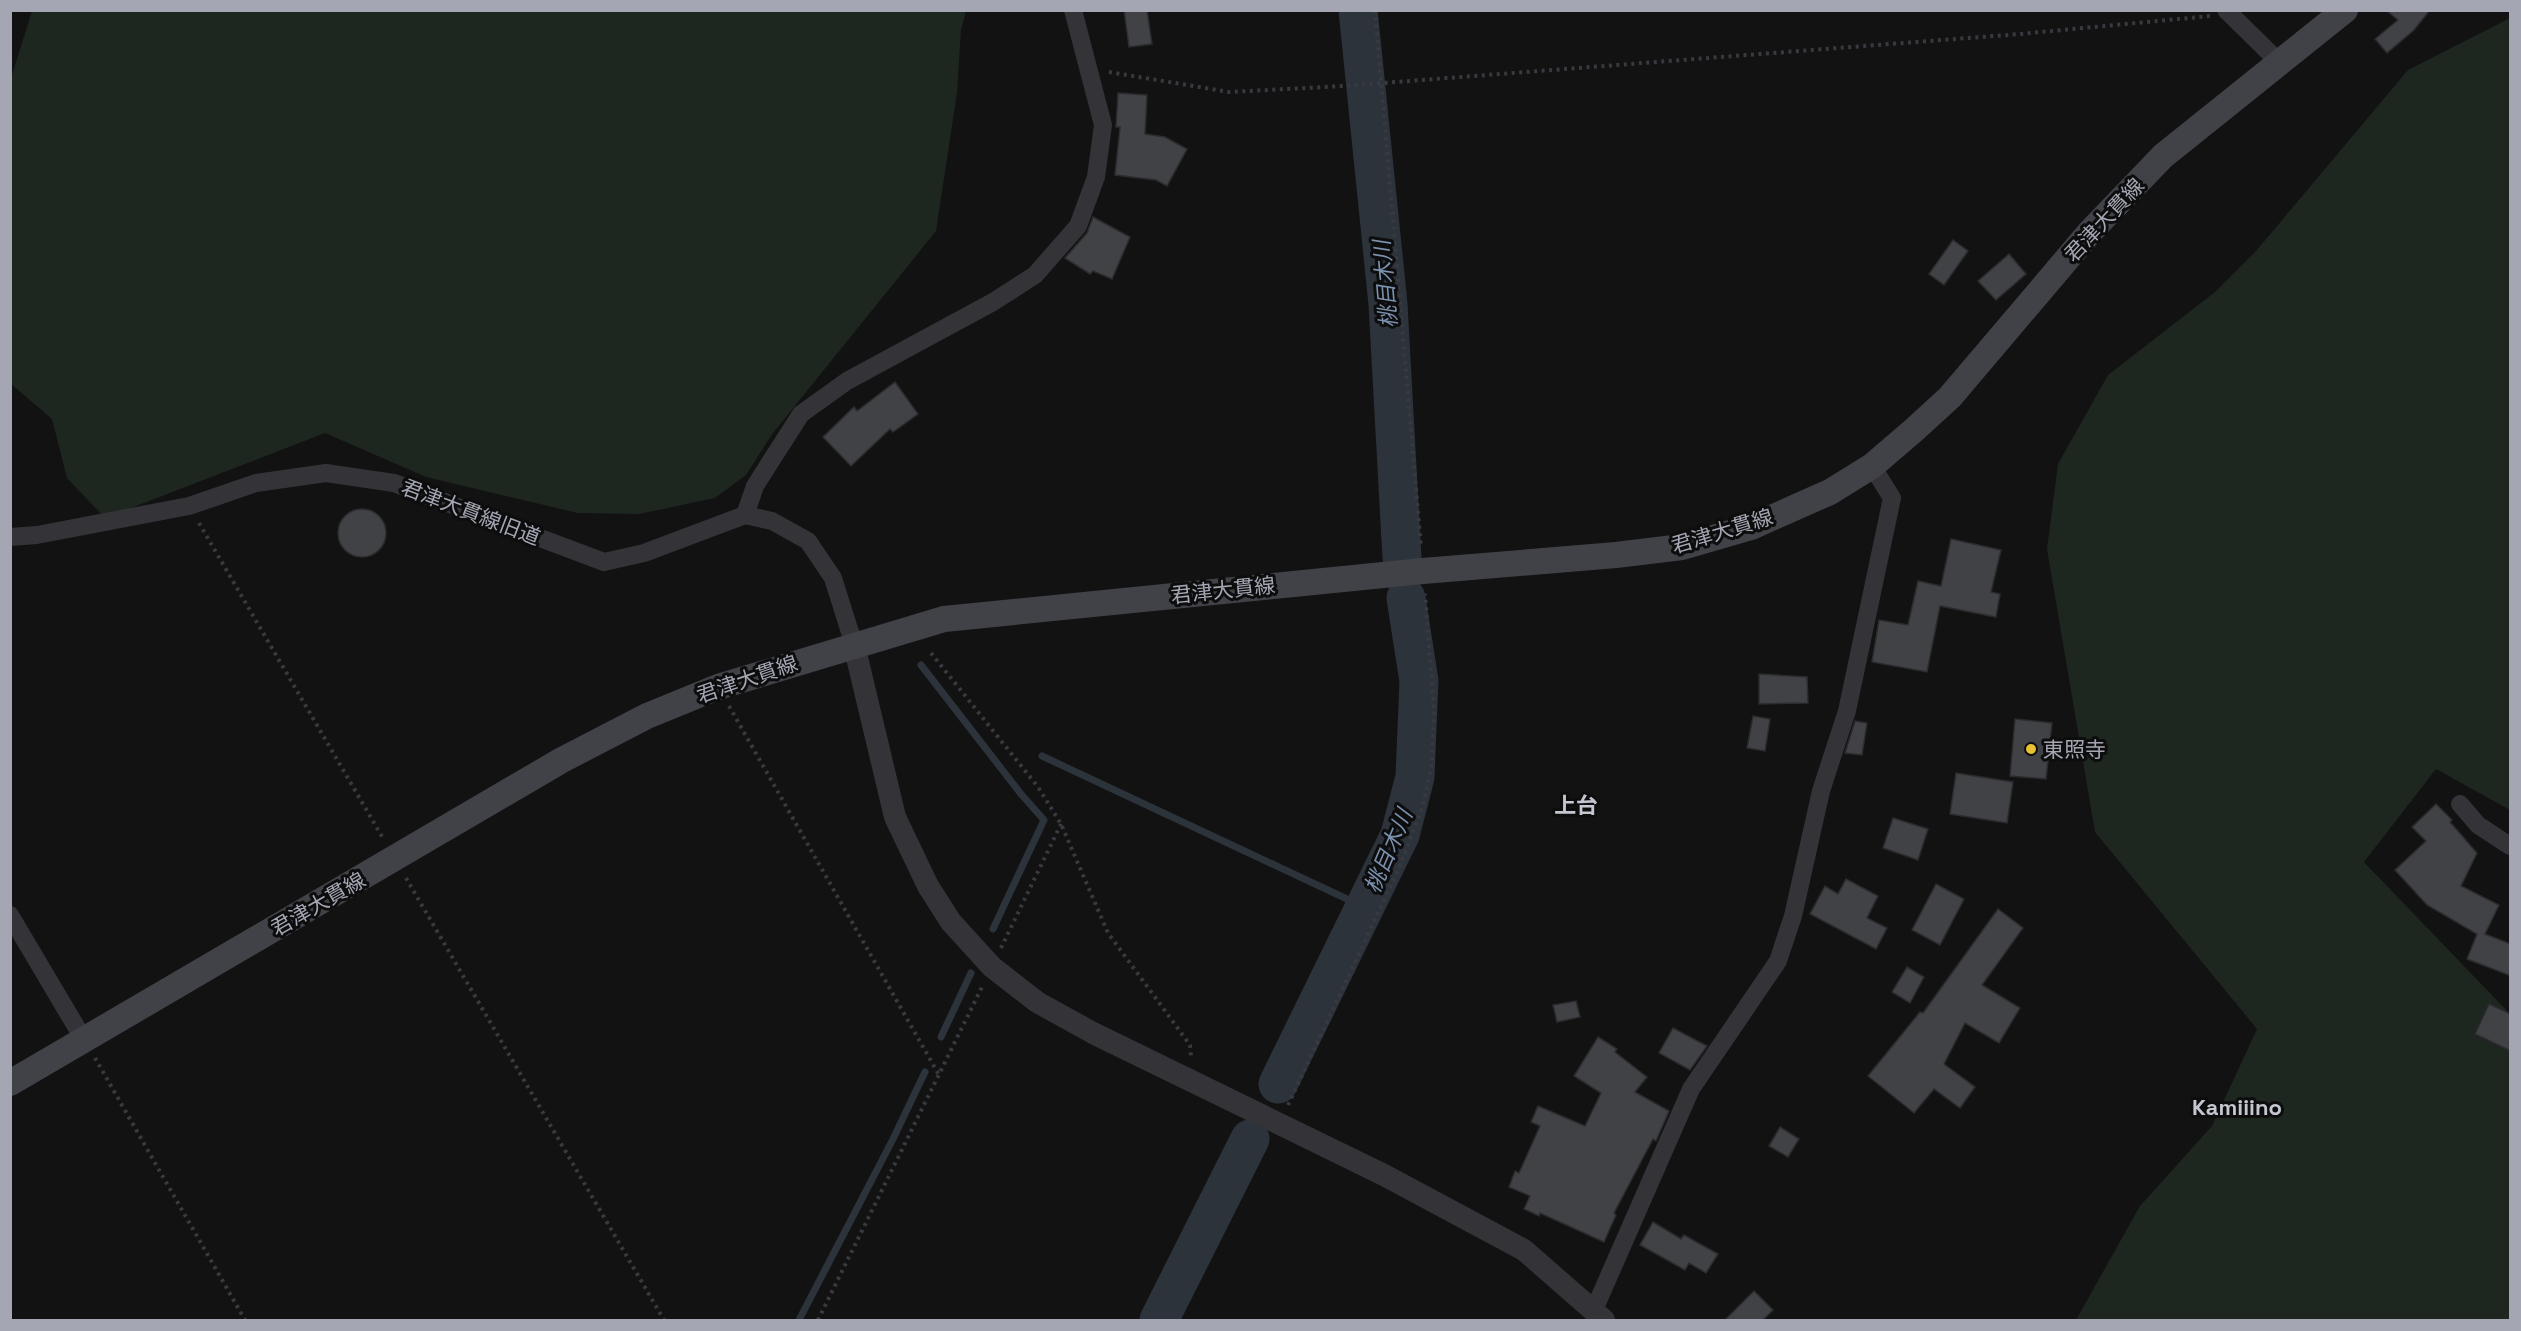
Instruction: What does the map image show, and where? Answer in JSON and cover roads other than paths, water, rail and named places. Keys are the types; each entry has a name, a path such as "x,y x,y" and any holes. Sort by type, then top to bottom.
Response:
{"main road":[{"name":"君津大貫線","path":"10,1083 562,760 646,716 718,687 944,619 1682,547 1751,527 1830,492 1872,466 1950,398 2090,232 2163,156 2345,10"}],"street":[{"path":"1073,10 1103,124 1096,177 1078,226 1035,275 993,302 847,381 801,414 755,486 745,515 772,520 808,541 833,578 854,645 896,817 928,886 951,922 992,967 1047,1007 1093,1033 1384,1174 1524,1250 1599,1315 1691,1089 1778,961 1793,916 1821,791 1848,711 1892,498 1872,466"},
{"path":"2228,12 2278,62"},
{"name":"君津大貫線旧道","path":"10,537 38,535 189,506 256,483 326,473 394,483 604,562 644,552 745,515"},
{"path":"2460,804 2478,825 2511,846"},
{"path":"10,915 84,1040"}],"waterway":[{"name":"桃目木川","path":"1358,10 1388,304 1402,558"},
{"name":"桃目木川","path":"1278,1084 1400,835 1415,777 1419,681 1406,598"},
{"path":"921,665 1021,794 1044,820 993,929"},
{"path":"1042,756 1364,907"},
{"path":"941,1037 971,973"},
{"path":"799,1320 893,1139 925,1072"},
{"name":"桃目木川","path":"1159,1320 1250,1139"}],"place":[{"name":"東照寺","path":"2031,749"}],"district":[{"name":"上台","path":"1576,805"},
{"name":"Kamiiino","path":"2237,1107"}]}
